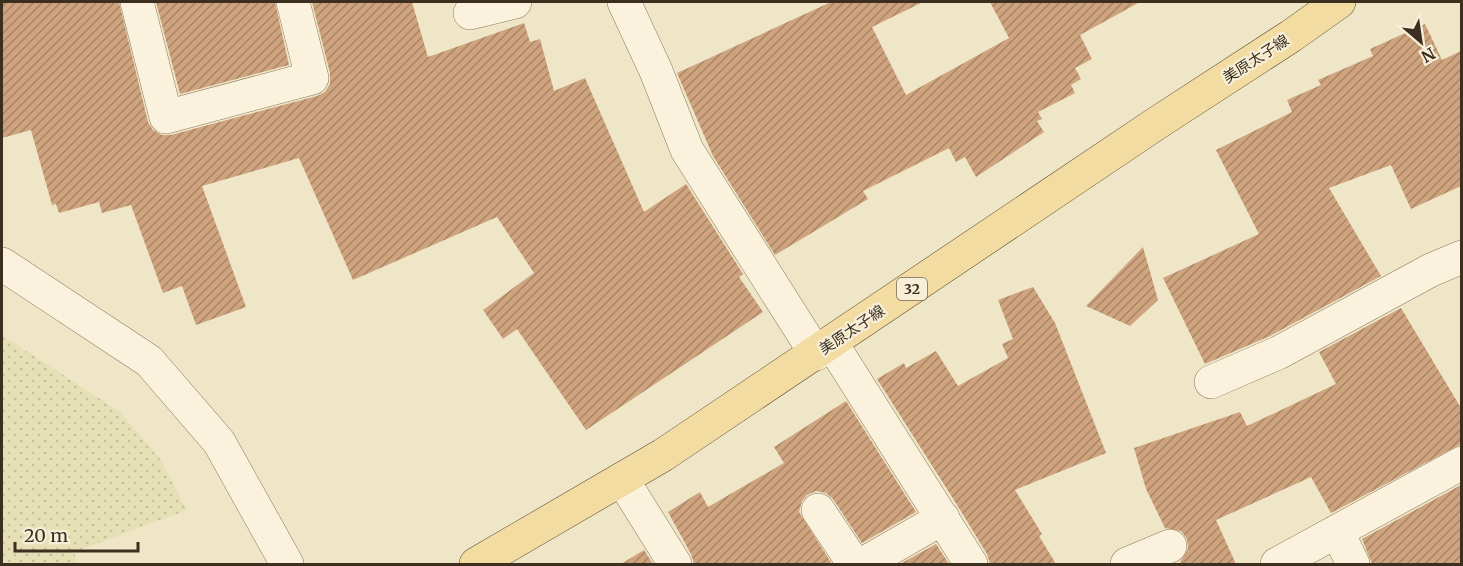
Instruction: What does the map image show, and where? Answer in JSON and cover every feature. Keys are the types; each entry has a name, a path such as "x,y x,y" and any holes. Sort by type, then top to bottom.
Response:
{"main road":[{"name":"美原太子線","path":"476,564 622,480 824,349 1147,129 1291,36 1339,2"}],"street":[{"path":"137,2 166,117 312,78 293,2"},
{"path":"470,13 515,2"},
{"path":"624,2 656,72 687,150 943,518 971,564"},
{"path":"1211,382 1278,353 1431,270 1461,257"},
{"path":"2,264 148,361 219,442 287,564"},
{"path":"1277,564 1461,463"},
{"path":"622,480 675,564"},
{"path":"818,510 854,564"},
{"path":"863,564 943,518"},
{"path":"1337,531 1353,564"},
{"path":"1127,564 1170,546"}],"shaded area":[{"path":"2,335 120,412 160,459 187,510 74,552 78,564 2,564"}],"building":[{"path":"2,2 119,2 148,122 153,130 162,135 171,135 325,92 330,84 330,73 312,2 412,2 428,57 524,23 530,42 540,39 554,91 585,78 644,212 686,184 743,274 739,277 763,312 586,430 517,329 503,339 483,310 534,273 497,217 353,280 299,158 202,186 246,307 196,325 182,286 163,293 131,205 102,213 99,202 59,213 56,204 52,205 31,130 2,138"},
{"path":"156,2 275,2 289,65 180,94"},
{"path":"831,2 923,2 872,27 906,95 1009,38 990,2 1140,2 1080,35 1092,59 1075,68 1081,79 1071,85 1075,93 1038,112 1042,119 1037,121 1044,132 976,177 965,157 956,162 949,148 863,191 868,199 775,255 713,156 677,73"},
{"path":"1425,24 1442,60 1461,51 1461,186 1411,209 1391,165 1329,188 1381,276 1270,336 1205,364 1163,278 1259,234 1216,150 1292,112 1287,100 1321,85 1318,80 1373,56 1370,49"},
{"path":"1143,247 1158,300 1130,326 1086,306"},
{"path":"1033,287 1055,323 1106,453 1015,490 1042,534 1039,536 1056,564 990,564 987,554 959,508 877,379 904,363 906,368 936,351 958,386 1008,358 1002,344 1013,339 998,300"},
{"path":"1401,308 1461,408 1461,444 1331,513 1311,477 1216,520 1236,564 1181,564 1188,549 1187,539 1181,531 1165,528 1146,489 1134,448 1240,412 1247,426 1336,384 1319,352"},
{"path":"846,401 916,512 862,543 833,499 826,493 816,491 807,495 802,501 799,512 832,564 694,564 668,512 700,492 708,507 784,463 774,447"},
{"path":"1461,485 1461,564 1372,564 1362,539"},
{"path":"936,544 949,564 900,564"},
{"path":"644,550 653,564 621,564"}]}
